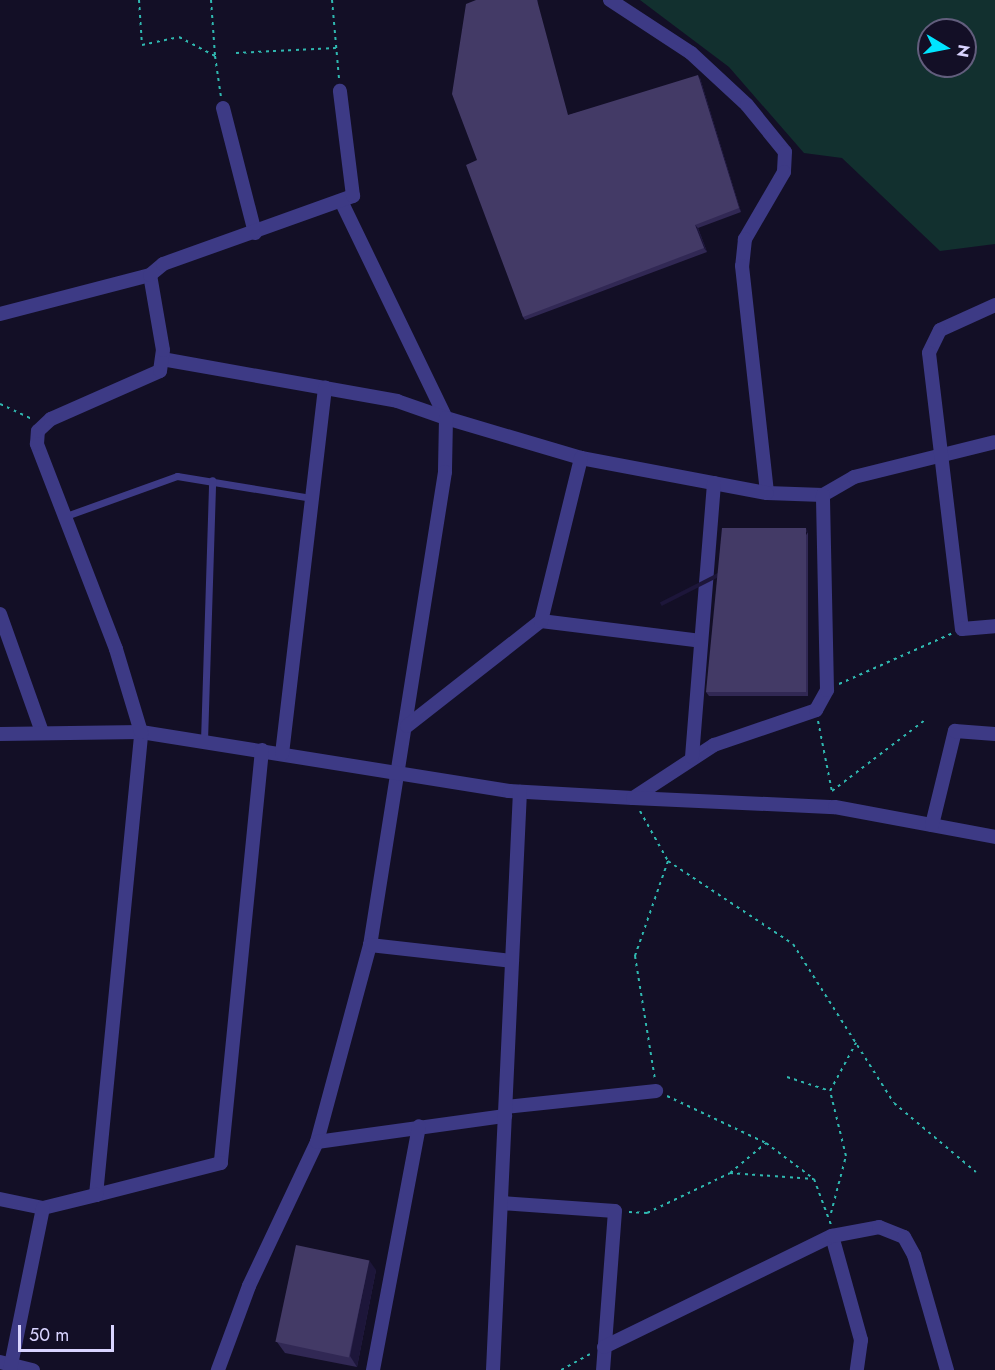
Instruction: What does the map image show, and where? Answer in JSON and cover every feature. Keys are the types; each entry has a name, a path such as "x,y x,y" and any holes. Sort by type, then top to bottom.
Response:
{"street":[{"path":"610,0 691,52 747,105 785,152 784,172 745,240 742,266 767,493"},
{"path":"0,314 150,274 163,264 342,203 353,196 340,91"},
{"path":"223,108 255,233"},
{"path":"218,1370 249,1287 317,1142 370,945 397,773 407,726 445,472 446,418 342,203"},
{"path":"96,1195 141,732 116,649 37,444 43,424 145,382 160,371 162,359 150,274"},
{"path":"995,304 932,338 929,353 962,629 995,626"},
{"path":"162,359 398,401 446,418 581,458 767,493 823,495 854,477 995,442"},
{"path":"282,753 325,388"},
{"path":"407,726 541,621 581,458"},
{"path":"692,757 714,483"},
{"path":"633,798 692,757 816,710 827,690 823,495"},
{"path":"0,614 42,732"},
{"path":"541,621 701,641"},
{"path":"932,825 955,731 995,734"},
{"path":"0,734 141,732 520,792 835,807 995,837"},
{"path":"0,1199 43,1208 221,1163 262,750"},
{"path":"494,1370 520,792"},
{"path":"370,945 512,961"},
{"path":"317,1142 506,1111 656,1090"},
{"path":"373,1370 419,1126"},
{"path":"501,1203 615,1212 603,1370"},
{"path":"33,1370 7,1366 43,1208"},
{"path":"604,1347 832,1236 871,1227 904,1237 946,1370"},
{"path":"832,1236 861,1340 857,1370"}],"lane":[{"path":"66,516 169,477 212,480 312,498"},
{"path":"204,741 212,480"}],"path":[{"path":"139,0 142,45 179,37 215,56"},
{"path":"211,0 215,56 223,108"},
{"path":"332,0 340,91"},
{"path":"236,53 336,48"},
{"path":"0,404 43,424"},
{"path":"827,690 962,629"},
{"path":"816,710 835,807"},
{"path":"832,791 925,720"},
{"path":"633,798 668,861 793,944 894,1103 976,1172"},
{"path":"668,861 635,956 656,1090 766,1143 814,1179 830,1214 832,1236"},
{"path":"830,1214 846,1156 830,1091 856,1043"},
{"path":"787,1077 830,1091"},
{"path":"615,1212 647,1213 730,1173 766,1143"},
{"path":"730,1173 814,1179"},
{"path":"561,1370 604,1347"}],"green space":[{"path":"640,0 995,0 995,244 940,251 842,158 804,153 729,67"}],"building":[{"path":"476,0 537,0 568,115 698,75 739,208 695,225 704,248 523,317 466,165 477,160 452,94 466,4"},
{"path":"722,528 806,528 806,692 706,692"},
{"path":"296,1245 369,1261 349,1357 275,1342"}]}
